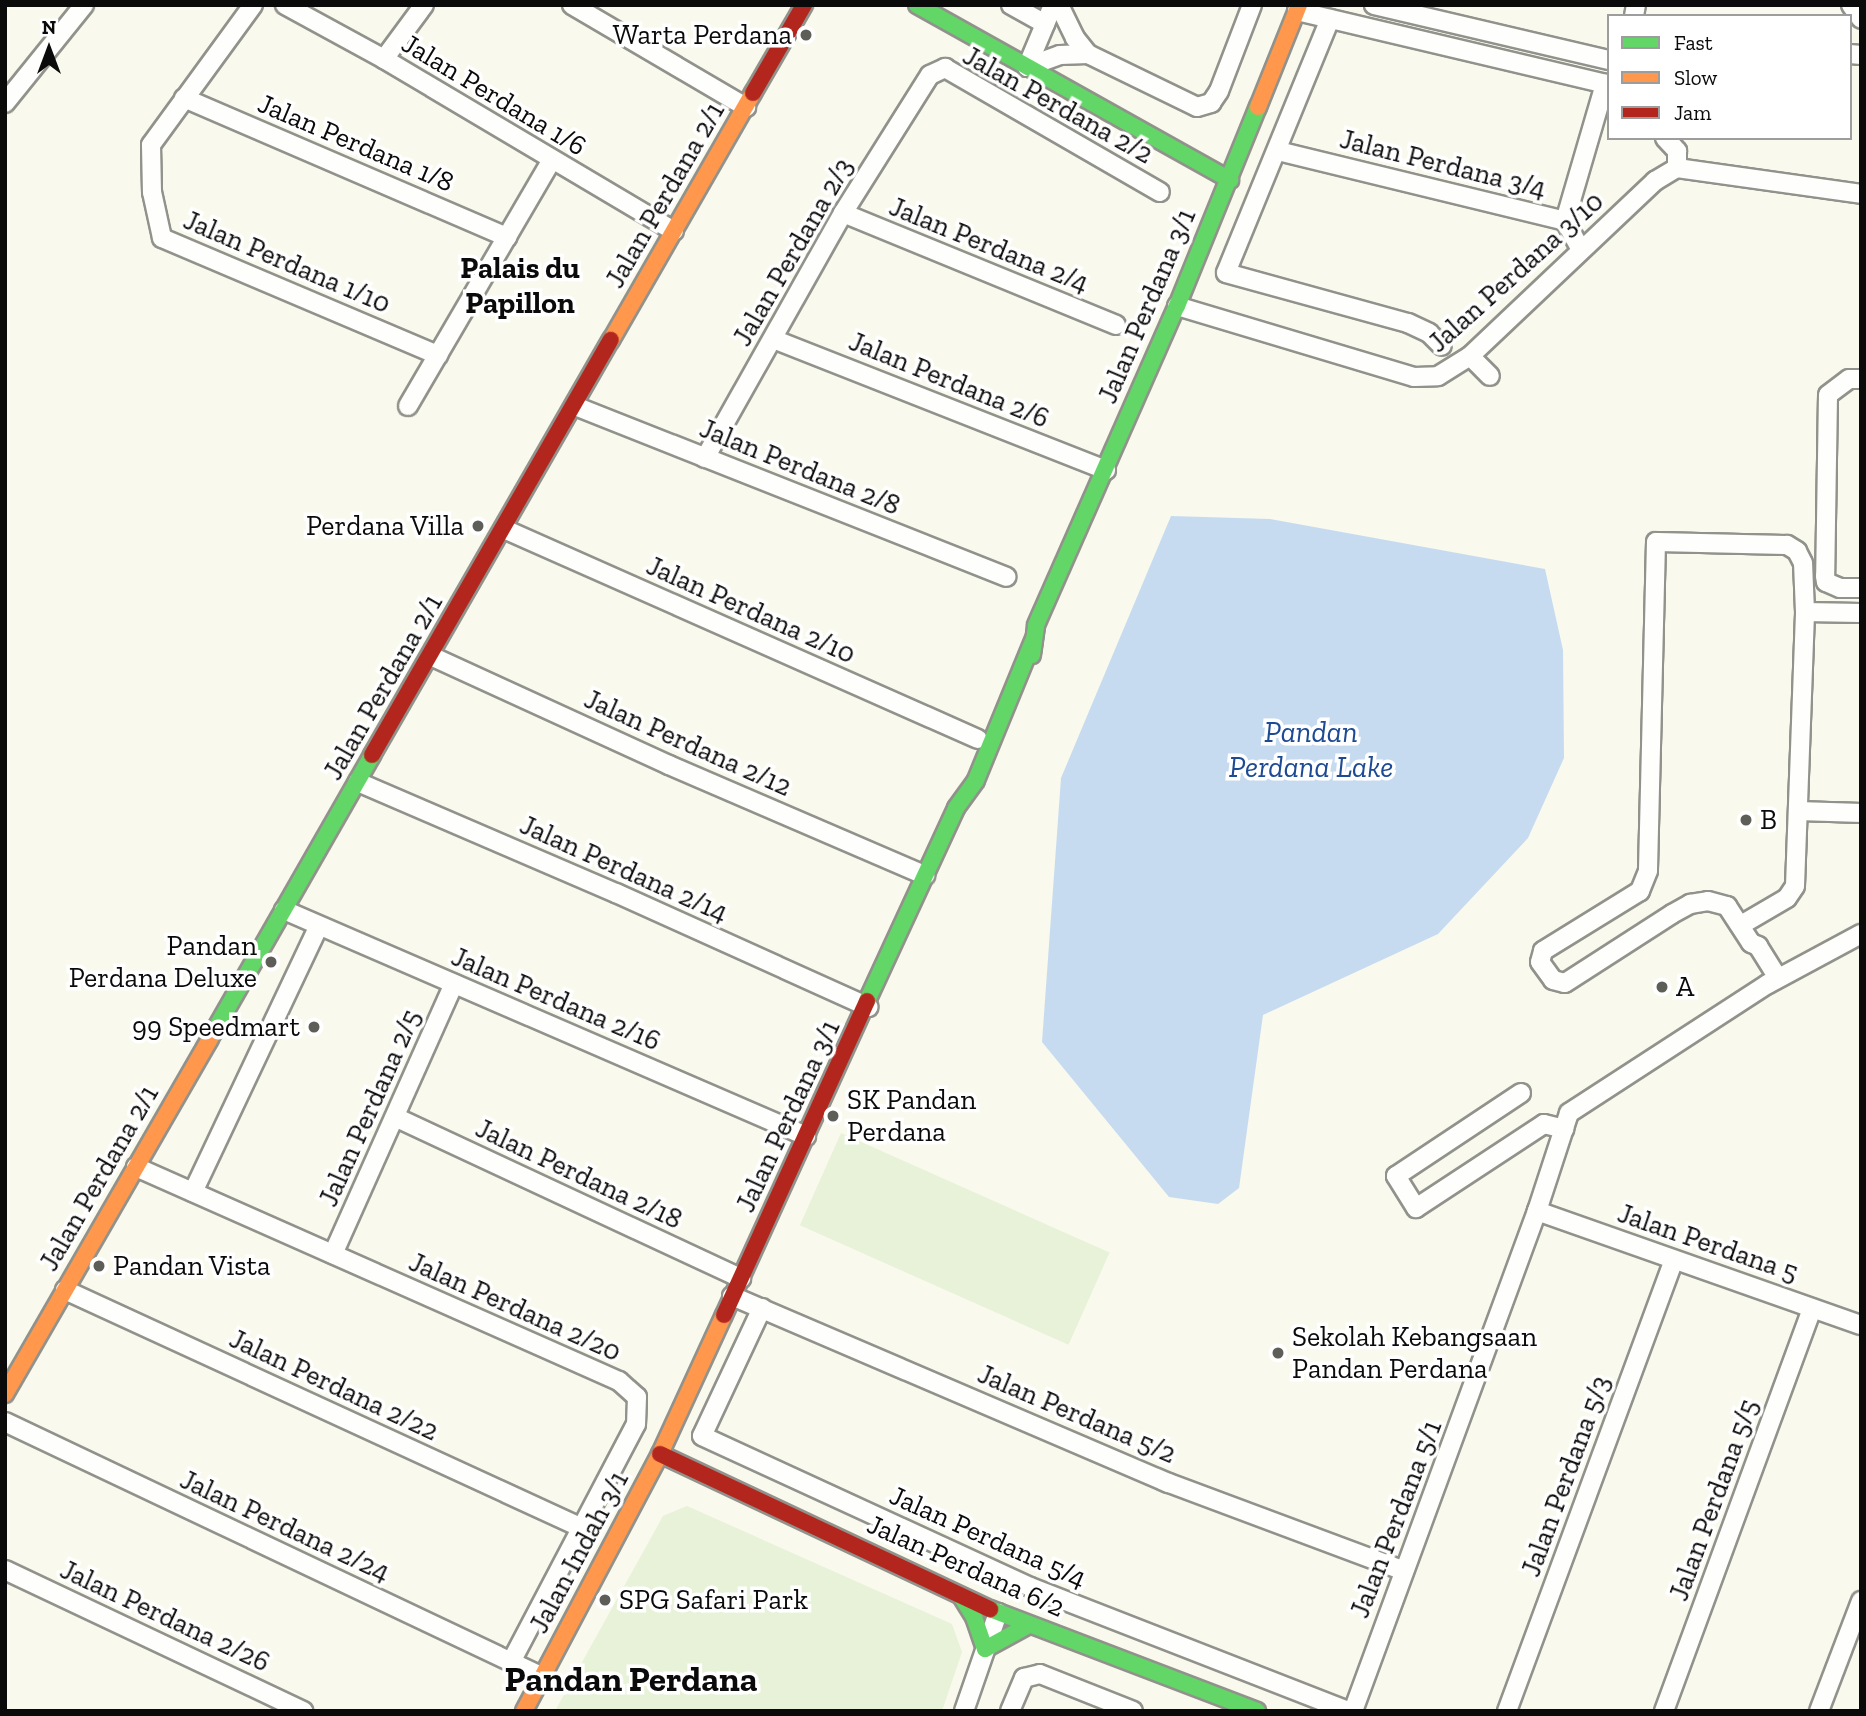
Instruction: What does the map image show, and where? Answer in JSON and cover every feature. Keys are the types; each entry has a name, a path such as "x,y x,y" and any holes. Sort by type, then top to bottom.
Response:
{"street":[{"path":"5,103 84,5"},
{"path":"184,98 253,5"},
{"name":"Jalan Perdana 1/6","path":"285,5 384,59 674,232"},
{"path":"384,59 424,5"},
{"path":"572,5 746,107"},
{"name":"Jalan Perdana 2/1","path":"5,1394 804,5"},
{"path":"917,5 1230,180"},
{"path":"1010,5 1045,24"},
{"path":"1027,67 1053,5"},
{"path":"1059,5 1075,38 1088,54 1197,107 1211,103 1219,91 1252,5"},
{"path":"1374,5 1607,60"},
{"path":"1298,8 1330,19 1607,85 1565,222"},
{"name":"Jalan Perdana 3/1","path":"660,1454 868,1007 961,799 976,780 991,769 1031,669 1034,633 1177,306 1298,8"},
{"path":"1330,19 1226,273 1408,323 1429,333 1442,346"},
{"path":"1027,67 1059,55 1088,54"},
{"name":"Jalan Perdana 2/2","path":"930,75 946,68 1160,192"},
{"name":"Jalan Perdana 2/3","path":"705,458 843,213 930,75"},
{"name":"Jalan Perdana 1/10","path":"184,98 151,145 152,192 162,238 438,355"},
{"name":"Jalan Perdana 1/8","path":"184,98 507,237"},
{"path":"1667,140 1677,151 1677,168 1861,194"},
{"name":"Jalan Perdana 3/4","path":"1278,151 1565,222 1581,250"},
{"path":"408,406 551,161"},
{"name":"Jalan Perdana 3/10","path":"1177,306 1414,377 1438,376 1470,356 1656,181 1677,168"},
{"name":"Jalan Perdana 2/4","path":"843,213 1116,325"},
{"name":"Jalan Perdana 2/6","path":"773,339 1105,470"},
{"path":"1470,356 1490,376"},
{"path":"1861,379 1849,379 1828,395 1825,576 1829,585 1861,589"},
{"name":"Jalan Perdana 2/8","path":"575,406 1006,578"},
{"name":"Jalan Perdana 2/10","path":"504,529 978,739"},
{"path":"1741,925 1787,898 1795,886 1805,612 1803,563 1797,551 1787,545 1656,542 1654,739 1646,880 1640,891 1542,951 1540,962 1553,981 1565,983 1690,904 1719,902 1727,906 1741,925 1751,943 1750,953 1773,981"},
{"path":"1805,612 1861,614"},
{"name":"Jalan Perdana 3/1","path":"961,799 963,775 978,739 1024,635 1034,633"},
{"name":"Jalan Perdana 2/12","path":"431,656 669,765 925,875"},
{"name":"Jalan Perdana 2/14","path":"358,782 616,893 868,1007"},
{"path":"1798,811 1861,813"},
{"name":"Jalan Perdana 2/16","path":"284,910 806,1136"},
{"path":"192,1192 319,926"},
{"name":"Jalan Perdana 5/1","path":"1351,1711 1538,1211 1569,1113 1773,981 1861,934"},
{"name":"Jalan Perdana 2/5","path":"333,1254 454,984"},
{"path":"1521,1093 1396,1176 1416,1208 1544,1124 1564,1129"},
{"name":"Jalan Perdana 2/18","path":"395,1117 741,1278"},
{"path":"1532,1132 1540,1143 1557,1149"},
{"name":"Jalan Perdana 2/20","path":"136,1167 619,1381 637,1397 636,1423 511,1662"},
{"name":"Jalan Perdana 5","path":"1538,1211 1861,1325"},
{"name":"Jalan Perdana 5/3","path":"1507,1711 1674,1260"},
{"name":"Jalan Perdana 2/22","path":"65,1290 582,1528"},
{"name":"Jalan Perdana 5/2","path":"732,1296 1169,1483 1404,1571"},
{"name":"Jalan Perdana 5/4","path":"762,1308 702,1436 1030,1587 1351,1711"},
{"name":"Jalan Perdana 5/5","path":"1664,1711 1812,1308"},
{"name":"Jalan Perdana 2/24","path":"5,1422 542,1677"},
{"name":"Jalan Perdana 6/2","path":"660,1454 998,1613 1257,1711"},
{"name":"Jalan Indah 3/1","path":"524,1711 660,1454"},
{"name":"Jalan Perdana 2/26","path":"5,1570 303,1711"},
{"path":"961,1596 974,1617 985,1649"},
{"path":"1819,1711 1861,1601"},
{"path":"964,1711 998,1613"},
{"path":"985,1649 1006,1635 1029,1625"},
{"path":"1010,1711 1024,1678 1040,1674 1133,1711"}],"green space":[{"path":"841,1133 1110,1253 1069,1345 800,1225"},
{"path":"687,1506 952,1624 962,1652 942,1711 555,1711 663,1516"}],"water":[{"name":"Pandan Perdana Lake","path":"1171,516 1270,519 1545,569 1563,650 1564,758 1528,838 1438,934 1263,1015 1239,1188 1218,1204 1169,1197 1042,1042 1061,778"}],"traffic: fast":[{"path":"917,5 1230,180"},
{"path":"1032,655 1036,625 1177,306 1258,107"},
{"path":"867,1001 956,808 976,780 1033,641"},
{"path":"209,1040 372,755"},
{"path":"961,1596 974,1617 985,1649 1029,1625"},
{"path":"990,1609 1257,1711"}],"traffic: slow":[{"path":"1258,107 1299,5"},
{"path":"611,340 753,93"},
{"path":"5,1394 209,1040"},
{"path":"524,1711 660,1454 724,1315"}],"traffic: jam":[{"path":"753,93 804,5"},
{"path":"372,755 611,340"},
{"path":"724,1315 867,1001"},
{"path":"660,1454 990,1609"}],"place":[{"name":"Warta Perdana","path":"806,35"},
{"name":"Perdana Villa","path":"478,526"},
{"name":"B","path":"1746,820"},
{"name":"Pandan Perdana Deluxe","path":"271,962"},
{"name":"A","path":"1662,987"},
{"name":"99 Speedmart","path":"314,1027"},
{"name":"SK Pandan Perdana","path":"833,1116"},
{"name":"Pandan Vista","path":"99,1266"},
{"name":"Sekolah Kebangsaan Pandan Perdana","path":"1278,1353"},
{"name":"SPG Safari Park","path":"605,1600"}],"district":[{"name":"Palais du Papillon","path":"520,285"},
{"name":"Pandan Perdana","path":"631,1679"}]}
